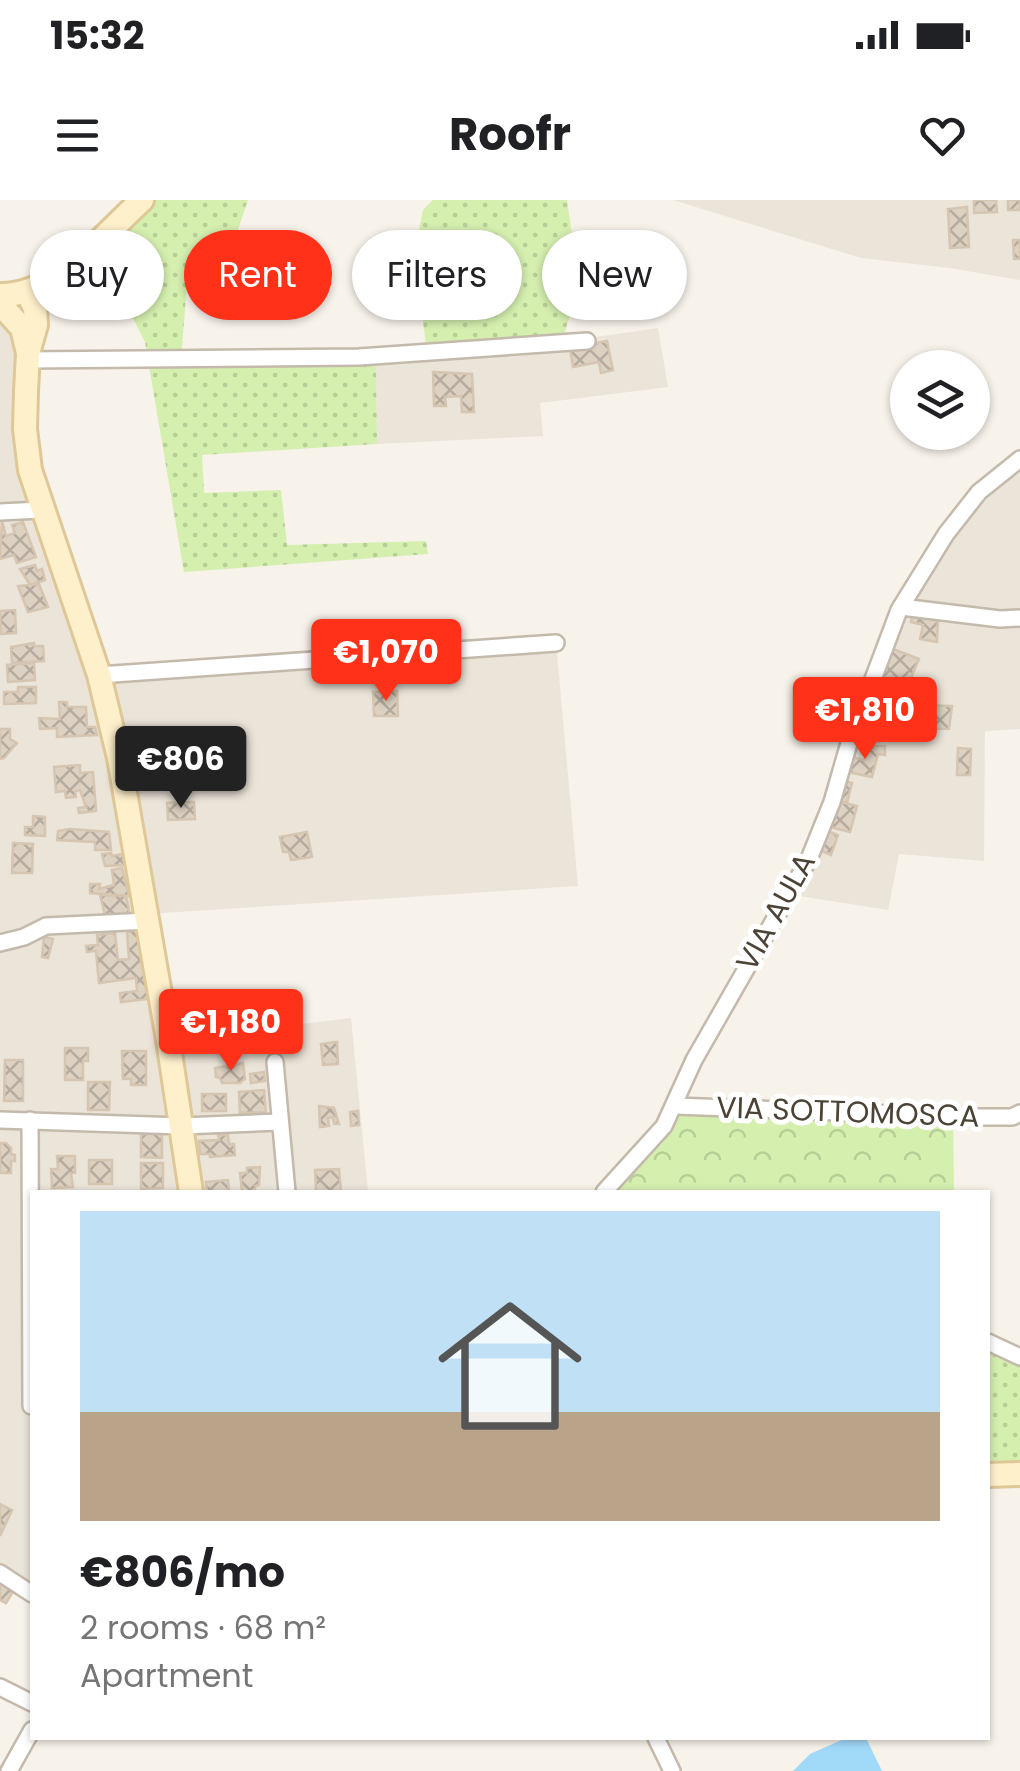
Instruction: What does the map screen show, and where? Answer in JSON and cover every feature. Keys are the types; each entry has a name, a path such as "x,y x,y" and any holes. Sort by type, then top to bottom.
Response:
{"main road":[{"path":"109,230 142,200"},
{"path":"0,295 30,290"},
{"path":"27,292 35,308 29,327 24,430 30,470 99,675 119,758 190,1190"},
{"path":"0,304 29,327"},
{"path":"29,327 33,320"},
{"path":"990,1475 1020,1474"}],"street":[{"path":"28,357 359,357 587,341"},
{"name":"VIA AULA","path":"606,1190 654,1138 675,1106 694,1060 808,858 902,606 946,534 979,492 1020,459"},
{"path":"0,512 42,510"},
{"path":"902,606 1000,619 1020,618"},
{"path":"99,675 556,643"},
{"path":"0,942 24,937 46,926 148,921"},
{"path":"275,1062 287,1190"},
{"name":"VIA SOTTOMOSCA","path":"675,1106 972,1118 1020,1113"},
{"path":"0,1120 182,1126 280,1122"},
{"path":"30,1120 30,1190"},
{"path":"990,1343 1020,1357"},
{"path":"0,1573 30,1593"},
{"path":"0,1687 30,1702"},
{"path":"8,1771 30,1733"},
{"path":"657,1740 672,1771"}],"shaded area":[{"path":"673,200 1020,200 1020,280 861,258"},
{"path":"0,304 22,328 25,429 99,675 556,643 578,886 147,914 169,1040 351,1018 368,1190 30,1190 30,1594 0,1574"},
{"path":"658,328 668,387 540,403 543,436 377,444 376,356 562,342"},
{"path":"1020,459 1020,729 985,731 984,861 899,854 888,910 787,894 809,859 899,610 946,534"}],"green space":[{"path":"142,200 248,200 238,230 184,230 181,359 376,356 377,444 202,455 204,493 281,490 287,545 426,541 428,554 184,572 145,342 134,320 164,320 164,230 114,230"},
{"path":"433,200 567,200 571,230 542,230 542,320 568,320 562,342 427,354 423,320 522,320 522,230 419,230 423,210"},
{"path":"675,1106 953,1117 954,1190 606,1190"},
{"path":"990,1343 1020,1357 1020,1474 990,1475"}],"water":[{"path":"842,1740 867,1740 882,1771 793,1771 810,1754"}],"building":[{"path":"974,200 996,200 997,212 974,213"},
{"path":"1008,200 1020,200 1020,210 1008,210"},
{"path":"967,207 969,247 950,248 948,209"},
{"path":"1013,240 1020,240 1020,259 1014,259"},
{"path":"607,341 613,370 601,373 599,362 573,367 570,348"},
{"path":"433,372 472,374 474,412 462,412 461,396 445,397 446,406 434,406"},
{"path":"2,521 6,536 15,533 12,525 23,522 36,557 17,563 14,555 0,559"},
{"path":"35,565 37,571 42,569 45,580 30,585 20,569"},
{"path":"39,584 48,607 28,612 18,586"},
{"path":"15,610 16,633 1,634 0,611"},
{"path":"913,613 938,618 937,642 920,639 923,625 911,622"},
{"path":"34,643 43,646 44,661 12,663 11,647"},
{"path":"893,649 919,659 905,692 880,682"},
{"path":"34,663 35,680 8,682 7,665"},
{"path":"18,687 36,687 36,703 4,704 4,692 18,692"},
{"path":"397,691 398,716 374,716 373,692"},
{"path":"59,702 67,702 67,707 86,707 87,727 95,727 97,735 57,737 57,728 40,729 39,718 60,719"},
{"path":"916,705 952,706 949,729 911,728 909,709"},
{"path":"0,729 10,729 10,739 17,743 0,759"},
{"path":"869,746 885,746 885,755 878,754 872,777 843,771 848,756 864,760"},
{"path":"958,748 971,749 970,775 957,775"},
{"path":"80,765 80,773 93,772 96,811 79,813 78,808 86,807 80,790 75,791 76,797 66,798 65,791 56,792 54,767"},
{"path":"840,780 852,783 847,803 835,800"},
{"path":"836,801 857,806 850,832 830,827"},
{"path":"194,802 195,819 168,820 167,803"},
{"path":"33,816 45,817 45,836 25,835 25,827 33,827"},
{"path":"824,830 838,835 831,855 817,849"},
{"path":"58,831 109,832 111,850 95,850 95,842 57,840"},
{"path":"307,832 312,857 291,860 289,852 283,852 280,837"},
{"path":"13,843 33,844 32,873 12,873"},
{"path":"102,854 123,854 125,865 105,866"},
{"path":"122,868 129,896 90,893 90,884 100,884 99,889 114,885 112,870"},
{"path":"100,895 126,896 131,920 107,923"},
{"path":"141,929 148,999 121,1002 120,993 137,991 136,978 99,983 96,951 87,952 86,946 98,945 97,935 115,933 118,960 129,959 127,932"},
{"path":"44,937 53,939 48,958 42,957"},
{"path":"337,1042 338,1064 323,1065 321,1044"},
{"path":"65,1048 88,1048 83,1080 65,1080"},
{"path":"122,1051 146,1051 146,1085 131,1085 131,1079 123,1079"},
{"path":"5,1060 23,1060 23,1101 4,1101"},
{"path":"243,1063 245,1079 240,1083 222,1083 216,1077 215,1068"},
{"path":"264,1072 265,1081 251,1083 250,1074"},
{"path":"88,1082 110,1082 109,1110 88,1110"},
{"path":"264,1090 266,1112 240,1113 239,1092"},
{"path":"202,1094 226,1094 226,1111 202,1111"},
{"path":"319,1106 334,1108 339,1124 334,1124 333,1117 328,1118 329,1126 320,1127"},
{"path":"358,1111 359,1125 351,1126 350,1112"},
{"path":"141,1134 162,1134 162,1158 141,1157"},
{"path":"218,1135 228,1135 235,1155 200,1154 199,1141 219,1140"},
{"path":"0,1143 6,1143 15,1155 11,1173 0,1173"},
{"path":"57,1156 75,1156 73,1187 52,1188 51,1169 58,1169"},
{"path":"89,1160 112,1160 112,1184 89,1184"},
{"path":"141,1163 163,1163 163,1188 141,1189"},
{"path":"260,1167 255,1190 242,1190 240,1173 247,1173 247,1168"},
{"path":"339,1169 341,1190 316,1190 315,1170"},
{"path":"228,1180 229,1190 207,1190 206,1182"},
{"path":"0,1504 12,1510 0,1536"},
{"path":"0,1581 14,1590 6,1603 0,1600"}]}
